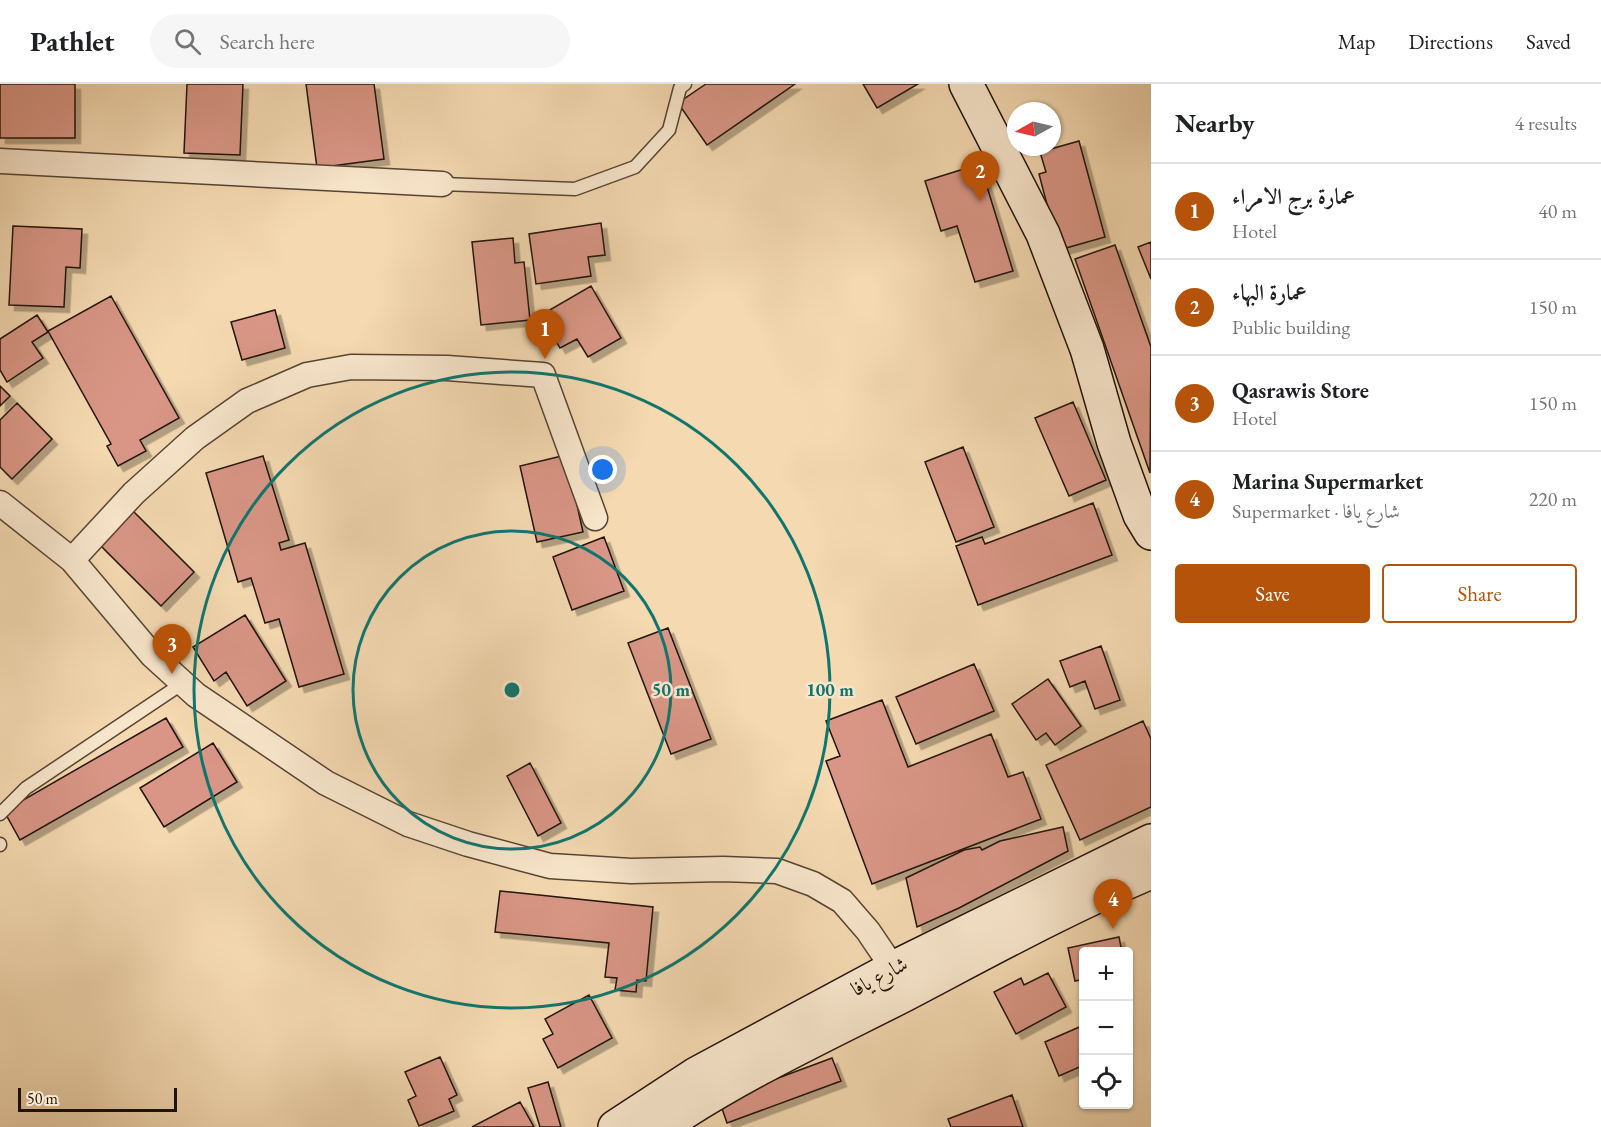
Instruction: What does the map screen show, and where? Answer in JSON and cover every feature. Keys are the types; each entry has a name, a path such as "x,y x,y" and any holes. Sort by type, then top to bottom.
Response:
{"street":[{"path":"966,84 1043,234 1087,349 1114,443 1143,500 1140,514 1151,533"},
{"path":"0,161 442,184"},
{"path":"72,560 134,493 195,438 247,401 307,375 351,367 447,368 543,375 595,518"},
{"path":"0,503 72,560 152,655 183,683 249,732 326,783 408,824 468,844 550,866 631,872 723,869 777,871 813,884 842,901 868,931 899,981"},
{"name":"شارع يافا","path":"615,1127 696,1074 899,981 1151,841"},
{"path":"662,1127 701,1100 899,981 1150,876"}],"lane":[{"path":"442,184 575,189 635,167 669,130 680,88 685,84"},
{"path":"0,814 26,788 183,683"}],"building":[{"path":"0,84 75,84 75,138 0,138"},
{"path":"187,84 243,84 240,155 184,153"},
{"path":"306,84 374,84 384,159 317,168"},
{"path":"706,84 795,84 707,145 678,103"},
{"path":"863,84 918,84 877,108"},
{"path":"1079,141 1105,237 1059,250 1039,174 1046,172 1041,156 1061,156 1061,146"},
{"path":"980,164 1013,271 975,282 957,226 941,231 925,181"},
{"path":"601,223 605,255 588,257 591,276 536,284 529,234"},
{"path":"13,226 82,229 80,268 66,267 64,307 9,305"},
{"path":"513,238 515,263 524,262 530,320 481,325 472,242"},
{"path":"1151,242 1151,279 1138,247"},
{"path":"1115,245 1151,347 1150,473 1075,259"},
{"path":"591,286 621,338 588,357 577,339 560,348 541,315"},
{"path":"111,296 179,418 140,440 146,451 118,466 107,446 111,444 48,331"},
{"path":"275,310 285,348 242,360 231,322"},
{"path":"37,315 48,332 32,342 43,358 7,382 0,370 0,339"},
{"path":"0,386 10,396 0,406"},
{"path":"1073,402 1106,480 1069,496 1035,418"},
{"path":"17,403 52,439 12,479 0,467 0,420"},
{"path":"963,447 994,527 956,542 925,462"},
{"path":"566,455 583,532 537,542 520,466"},
{"path":"263,456 289,540 279,543 281,550 305,543 344,674 299,687 279,619 265,623 251,578 238,582 206,473"},
{"path":"1093,503 1112,555 978,605 956,546 982,537 985,544"},
{"path":"133,511 194,572 161,606 100,545"},
{"path":"604,537 624,591 572,610 553,557"},
{"path":"245,615 286,681 247,706 226,672 214,681 193,647"},
{"path":"668,628 711,739 671,754 628,643"},
{"path":"1101,646 1120,700 1095,709 1085,681 1070,687 1060,661"},
{"path":"974,664 994,711 916,744 896,697"},
{"path":"1048,679 1081,726 1055,745 1046,733 1036,740 1012,704"},
{"path":"882,700 908,767 991,734 1008,777 1023,772 1041,819 872,884 826,761 840,756 826,721"},
{"path":"166,718 183,747 20,840 4,811"},
{"path":"1143,721 1151,739 1151,807 1080,840 1046,765"},
{"path":"213,743 237,782 164,827 140,788"},
{"path":"530,763 561,823 538,836 507,776"},
{"path":"1063,827 1068,851 959,908 917,927 906,878 964,850 980,847 982,850 1000,841"},
{"path":"500,891 653,907 646,981 637,980 636,992 615,990 617,978 605,977 609,943 495,932"},
{"path":"1119,937 1121,947 1079,947 1079,980 1075,981 1068,948"},
{"path":"1048,973 1066,1007 1016,1034 994,992 1021,978 1024,985"},
{"path":"589,995 612,1038 558,1068 543,1039 553,1034 545,1019"},
{"path":"1079,1027 1079,1067 1059,1076 1045,1042"},
{"path":"440,1057 457,1095 449,1099 454,1111 419,1126 408,1100 416,1096 405,1072"},
{"path":"832,1058 841,1081 727,1123 719,1100"},
{"path":"548,1082 561,1127 540,1127 528,1088"},
{"path":"1012,1095 1023,1127 951,1127 948,1119"},
{"path":"520,1102 534,1127 472,1127"}],"place":[{"name":"عمارة البهاء","path":"980,201"},
{"name":"عمارة برج الامراء","path":"545,359"},
{"name":"Qasrawis Store","path":"172,674"},
{"name":"Marina Supermarket","path":"1113,929"}]}
